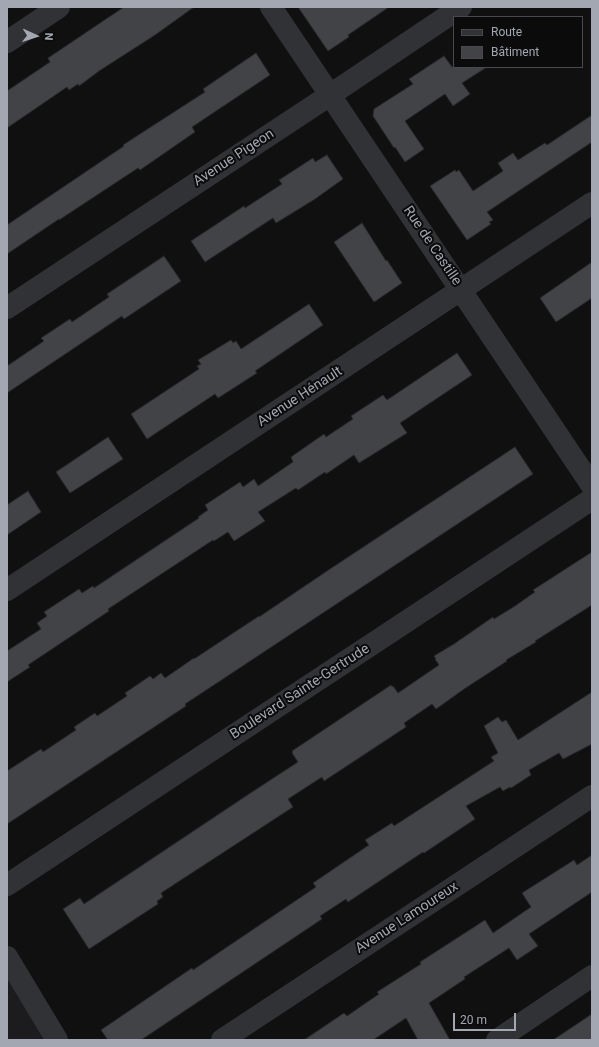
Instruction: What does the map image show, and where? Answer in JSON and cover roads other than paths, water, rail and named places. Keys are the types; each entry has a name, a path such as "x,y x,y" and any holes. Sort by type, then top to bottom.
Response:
{"street":[{"path":"7,42 59,7"},
{"name":"Rue de Castille","path":"271,7 592,486"},
{"name":"Avenue Pigeon","path":"7,308 461,7"},
{"name":"Avenue Hénault","path":"7,590 592,203"},
{"name":"Boulevard Sainte-Gertrude","path":"7,885 592,499"},
{"name":"Avenue Lamoureux","path":"222,1040 592,796"},
{"path":"7,957 57,1040"},
{"path":"497,1040 592,976"}]}
